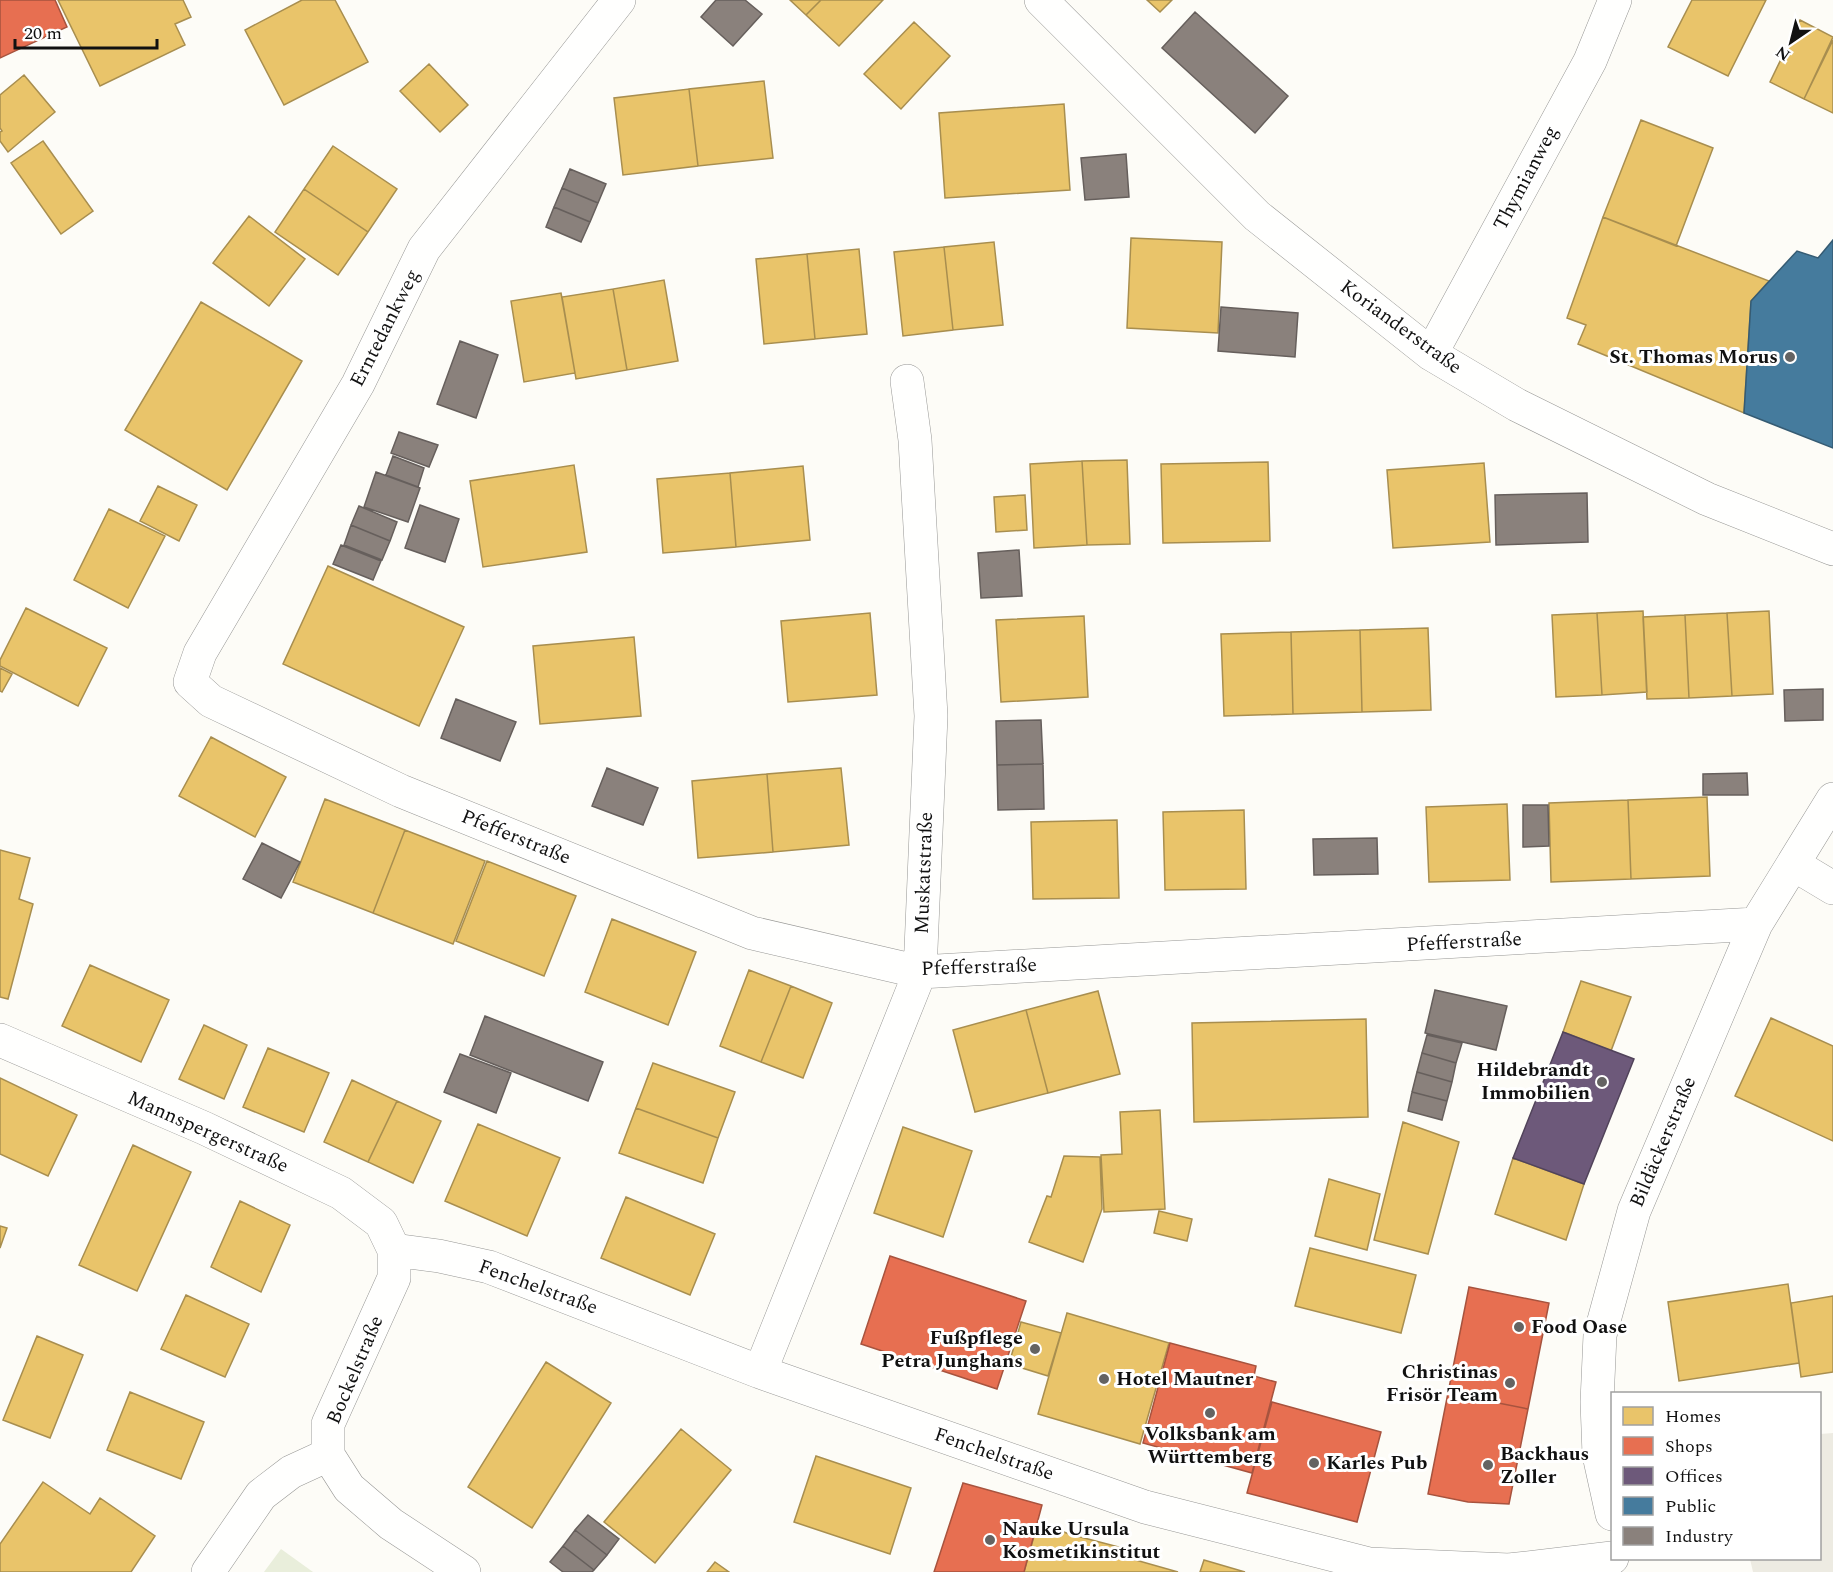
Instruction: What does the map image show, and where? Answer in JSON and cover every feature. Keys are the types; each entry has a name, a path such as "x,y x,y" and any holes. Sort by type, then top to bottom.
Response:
{"street":[{"name":"Erntedankweg","path":"190,681 200,653 358,384 424,249 619,0"},
{"name":"Korianderstraße","path":"1041,0 1257,216 1431,354 1517,405 1707,499 1833,549"},
{"name":"Thymianweg","path":"1431,354 1590,61 1616,0"},
{"name":"Muskatstraße","path":"760,1372 920,972 931,716 915,440 907,381"},
{"name":"Pfefferstraße","path":"190,681 211,701 401,791 752,933 920,972 1755,924"},
{"name":"Bildäckerstraße","path":"1611,1509 1599,1455 1596,1402 1600,1335 1634,1211 1755,924 1833,799"},
{"path":"1793,864 1833,888"},
{"name":"Mannspergerstraße","path":"0,1040 204,1128 341,1193 381,1222 394,1250"},
{"name":"Fenchelstraße","path":"394,1250 439,1256 489,1267 760,1372 1145,1507 1369,1564 1509,1570 1611,1558"},
{"name":"Bockelstraße","path":"328,1455 328,1424 394,1278 394,1250"},
{"path":"208,1572 261,1495 291,1472 328,1455 350,1488 383,1517 464,1572"}],"green space":[{"path":"281,1549 313,1572 264,1572"}],"shaded area":[{"path":"1833,1433 1833,1572 1753,1572 1750,1560 1821,1560 1821,1434"}],"building: Homes":[{"path":"58,0 183,0 191,17 175,24 185,45 100,86"},
{"path":"302,0 335,0 368,62 284,105 245,30"},
{"path":"790,0 821,0 806,15"},
{"path":"821,0 883,0 839,46 806,15"},
{"path":"1147,0 1172,0 1160,12"},
{"path":"1692,0 1766,0 1728,76 1668,47"},
{"path":"1800,20 1833,37 1804,99 1770,82"},
{"path":"914,22 950,56 901,109 864,74"},
{"path":"1833,40 1833,113 1804,99"},
{"path":"429,64 468,105 440,132 400,91"},
{"path":"24,75 55,112 8,152 0,141 2,131 0,128 0,95"},
{"path":"764,81 773,158 698,166 689,89"},
{"path":"689,89 698,166 623,175 614,98"},
{"path":"1064,104 1070,190 945,198 939,113"},
{"path":"1641,120 1713,148 1676,246 1603,217"},
{"path":"43,141 93,211 61,234 11,163"},
{"path":"333,146 397,189 368,232 304,189"},
{"path":"304,189 368,232 338,275 275,232"},
{"path":"249,216 305,259 269,306 213,263"},
{"path":"1603,217 1769,281 1751,301 1744,413 1578,344 1586,325 1567,318"},
{"path":"1131,238 1222,242 1218,333 1127,328"},
{"path":"994,242 1003,325 953,330 944,247"},
{"path":"944,247 953,330 903,336 894,252"},
{"path":"859,249 867,334 815,339 807,254"},
{"path":"807,254 815,339 764,344 756,259"},
{"path":"664,280 678,361 627,370 613,289"},
{"path":"613,289 627,370 576,379 562,297"},
{"path":"561,293 575,373 524,382 511,301"},
{"path":"201,302 302,361 227,490 125,430"},
{"path":"1127,460 1130,544 1087,545 1082,461"},
{"path":"1082,461 1087,545 1034,548 1030,464"},
{"path":"1268,462 1270,541 1163,543 1161,464"},
{"path":"1484,463 1490,542 1393,548 1387,470"},
{"path":"574,465 587,552 483,567 470,481"},
{"path":"803,466 810,540 736,547 730,473"},
{"path":"730,473 736,547 663,553 657,479"},
{"path":"158,486 197,505 179,541 140,521"},
{"path":"1025,495 1027,530 996,532 994,497"},
{"path":"109,509 165,536 128,608 74,580"},
{"path":"328,566 464,627 419,726 283,664"},
{"path":"26,608 107,648 78,706 0,666 0,660"},
{"path":"1643,611 1647,692 1602,695 1597,613"},
{"path":"1769,611 1773,694 1732,696 1727,613"},
{"path":"870,613 877,695 788,702 781,621"},
{"path":"1597,613 1602,695 1556,697 1552,615"},
{"path":"1727,613 1732,696 1689,698 1685,615"},
{"path":"1685,615 1689,698 1647,699 1643,617"},
{"path":"1084,616 1088,697 1001,702 996,620"},
{"path":"1428,628 1431,710 1362,712 1360,630"},
{"path":"1360,630 1362,712 1293,714 1291,632"},
{"path":"1291,632 1293,714 1224,716 1221,634"},
{"path":"634,637 641,716 540,724 533,646"},
{"path":"0,668 12,674 2,692 0,691"},
{"path":"211,737 286,777 255,837 179,796"},
{"path":"841,768 849,845 773,852 767,774"},
{"path":"767,774 773,852 698,858 692,781"},
{"path":"1707,797 1710,876 1631,879 1628,800"},
{"path":"325,799 405,830 373,913 293,882"},
{"path":"1628,800 1631,879 1551,882 1549,803"},
{"path":"1507,804 1510,880 1429,882 1426,807"},
{"path":"1244,810 1246,889 1165,890 1163,812"},
{"path":"1117,820 1119,898 1033,899 1031,822"},
{"path":"405,830 485,861 453,944 373,913"},
{"path":"0,850 30,858 19,899 33,904 8,999 0,997"},
{"path":"487,861 576,896 544,976 456,941"},
{"path":"612,919 696,952 668,1025 585,992"},
{"path":"90,965 169,1000 141,1062 62,1026"},
{"path":"749,970 791,986 761,1062 720,1046"},
{"path":"1581,981 1631,997 1611,1051 1563,1032"},
{"path":"791,986 832,1003 803,1078 761,1062"},
{"path":"1098,991 1120,1074 1048,1093 1026,1010"},
{"path":"1026,1010 1048,1093 975,1112 953,1030"},
{"path":"1771,1018 1833,1046 1833,1141 1735,1096"},
{"path":"1366,1019 1368,1117 1194,1122 1192,1023"},
{"path":"204,1025 247,1045 224,1099 179,1079"},
{"path":"268,1048 329,1073 304,1132 243,1107"},
{"path":"653,1063 735,1092 718,1138 636,1108"},
{"path":"0,1078 77,1115 48,1176 0,1154"},
{"path":"352,1080 397,1101 368,1162 324,1142"},
{"path":"397,1101 441,1121 413,1183 368,1162"},
{"path":"636,1108 718,1138 703,1183 619,1153"},
{"path":"1160,1110 1165,1209 1104,1212 1101,1155 1122,1154 1120,1112"},
{"path":"1403,1122 1459,1142 1428,1254 1374,1240"},
{"path":"478,1124 560,1158 527,1236 445,1201"},
{"path":"903,1127 972,1151 943,1237 874,1213"},
{"path":"133,1145 191,1172 137,1291 79,1265"},
{"path":"1064,1156 1100,1157 1102,1209 1083,1262 1029,1242 1047,1196 1051,1197"},
{"path":"1513,1158 1584,1184 1566,1240 1495,1214"},
{"path":"1329,1179 1380,1194 1367,1250 1315,1236"},
{"path":"626,1197 715,1234 690,1295 601,1258"},
{"path":"240,1201 290,1225 261,1292 211,1267"},
{"path":"1159,1211 1192,1219 1187,1241 1154,1233"},
{"path":"0,1226 7,1228 0,1248"},
{"path":"1310,1248 1416,1275 1401,1333 1295,1306"},
{"path":"1788,1284 1799,1363 1679,1381 1668,1302"},
{"path":"186,1295 249,1324 225,1377 161,1349"},
{"path":"1833,1296 1833,1372 1801,1377 1791,1303"},
{"name":"Hotel Mautner","path":"1067,1313 1169,1343 1140,1444 1038,1414"},
{"name":"Fußpflege Petra Junghans","path":"1021,1322 1061,1333 1048,1376 1009,1364"},
{"path":"37,1336 83,1355 50,1438 3,1420"},
{"path":"546,1362 611,1403 532,1528 468,1487"},
{"path":"130,1392 204,1422 181,1479 107,1450"},
{"path":"681,1429 731,1470 655,1563 604,1522"},
{"path":"816,1456 911,1488 890,1554 794,1522"},
{"path":"43,1482 90,1514 100,1498 155,1536 131,1572 0,1572 0,1544"},
{"path":"1038,1522 1069,1534 1134,1551 1132,1559 1178,1572 1024,1572"},
{"path":"1204,1560 1245,1572 1200,1572"},
{"path":"715,1562 729,1572 707,1572"}],"building: Shops":[{"path":"0,0 55,0 67,27 0,58"},
{"path":"890,1256 1026,1301 997,1389 861,1344"},
{"path":"1469,1287 1549,1303 1528,1409 1448,1393"},
{"name":"Volksbank am Württemberg","path":"1170,1343 1256,1366 1254,1376 1276,1382 1252,1473 1143,1443"},
{"path":"1448,1393 1528,1409 1509,1504 1468,1502 1428,1494"},
{"name":"Karles Pub","path":"1272,1402 1381,1432 1357,1522 1247,1493"},
{"path":"963,1483 1042,1505 1024,1572 934,1572"}],"building: Offices":[{"path":"1563,1032 1634,1059 1584,1184 1513,1158"}],"building: Public":[{"name":"St. Thomas Morus","path":"1833,240 1833,448 1744,413 1751,301 1797,251 1818,258"}],"building: Industry":[{"path":"716,0 745,0 762,14 733,46 701,17"},
{"path":"1195,12 1288,96 1255,133 1162,48"},
{"path":"1126,154 1129,197 1085,200 1081,158"},
{"path":"570,169 606,184 598,203 562,188"},
{"path":"562,188 598,203 590,222 554,207"},
{"path":"554,207 590,222 581,242 546,227"},
{"path":"1221,307 1298,313 1295,357 1218,351"},
{"path":"460,341 498,355 476,418 437,404"},
{"path":"399,432 438,445 429,467 391,453"},
{"path":"393,456 424,468 418,487 386,475"},
{"path":"376,472 420,488 408,522 364,507"},
{"path":"1587,493 1588,542 1496,545 1495,495"},
{"path":"420,505 459,519 445,562 405,548"},
{"path":"359,506 397,522 390,541 351,525"},
{"path":"351,525 390,541 382,560 344,545"},
{"path":"341,545 381,561 373,580 333,564"},
{"path":"1019,550 1022,596 981,598 978,553"},
{"path":"1823,689 1823,720 1785,721 1784,690"},
{"path":"456,699 516,722 500,761 441,738"},
{"path":"1041,720 1043,764 997,765 996,721"},
{"path":"1043,764 1044,809 998,810 997,765"},
{"path":"607,768 658,788 643,825 592,806"},
{"path":"1747,773 1748,795 1703,795 1703,774"},
{"path":"1523,805 1548,805 1549,846 1523,847"},
{"path":"1377,838 1378,874 1314,875 1313,839"},
{"path":"262,843 300,862 281,898 243,879"},
{"path":"1435,990 1507,1006 1496,1050 1425,1033"},
{"path":"485,1016 603,1062 588,1101 470,1055"},
{"path":"1427,1035 1462,1043 1456,1063 1422,1053"},
{"path":"1422,1053 1456,1063 1452,1082 1417,1072"},
{"path":"460,1054 511,1073 496,1113 444,1092"},
{"path":"1417,1072 1452,1082 1447,1101 1412,1092"},
{"path":"1412,1092 1447,1101 1442,1120 1408,1111"},
{"path":"588,1515 619,1539 607,1555 575,1530"},
{"path":"575,1530 607,1555 594,1570 563,1546"},
{"path":"563,1546 594,1570 592,1572 563,1572 550,1562"}],"place":[{"name":"St. Thomas Morus","path":"1790,357"},
{"name":"Hildebrandt Immobilien","path":"1602,1082"},
{"name":"Food Oase","path":"1519,1327"},
{"name":"Fußpflege Petra Junghans","path":"1035,1349"},
{"name":"Hotel Mautner","path":"1104,1379"},
{"name":"Christinas Frisör Team","path":"1510,1383"},
{"name":"Volksbank am Württemberg","path":"1210,1413"},
{"name":"Karles Pub","path":"1314,1463"},
{"name":"Backhaus Zoller","path":"1488,1465"},
{"name":"Nauke Ursula Kosmetikinstitut","path":"990,1540"}]}
